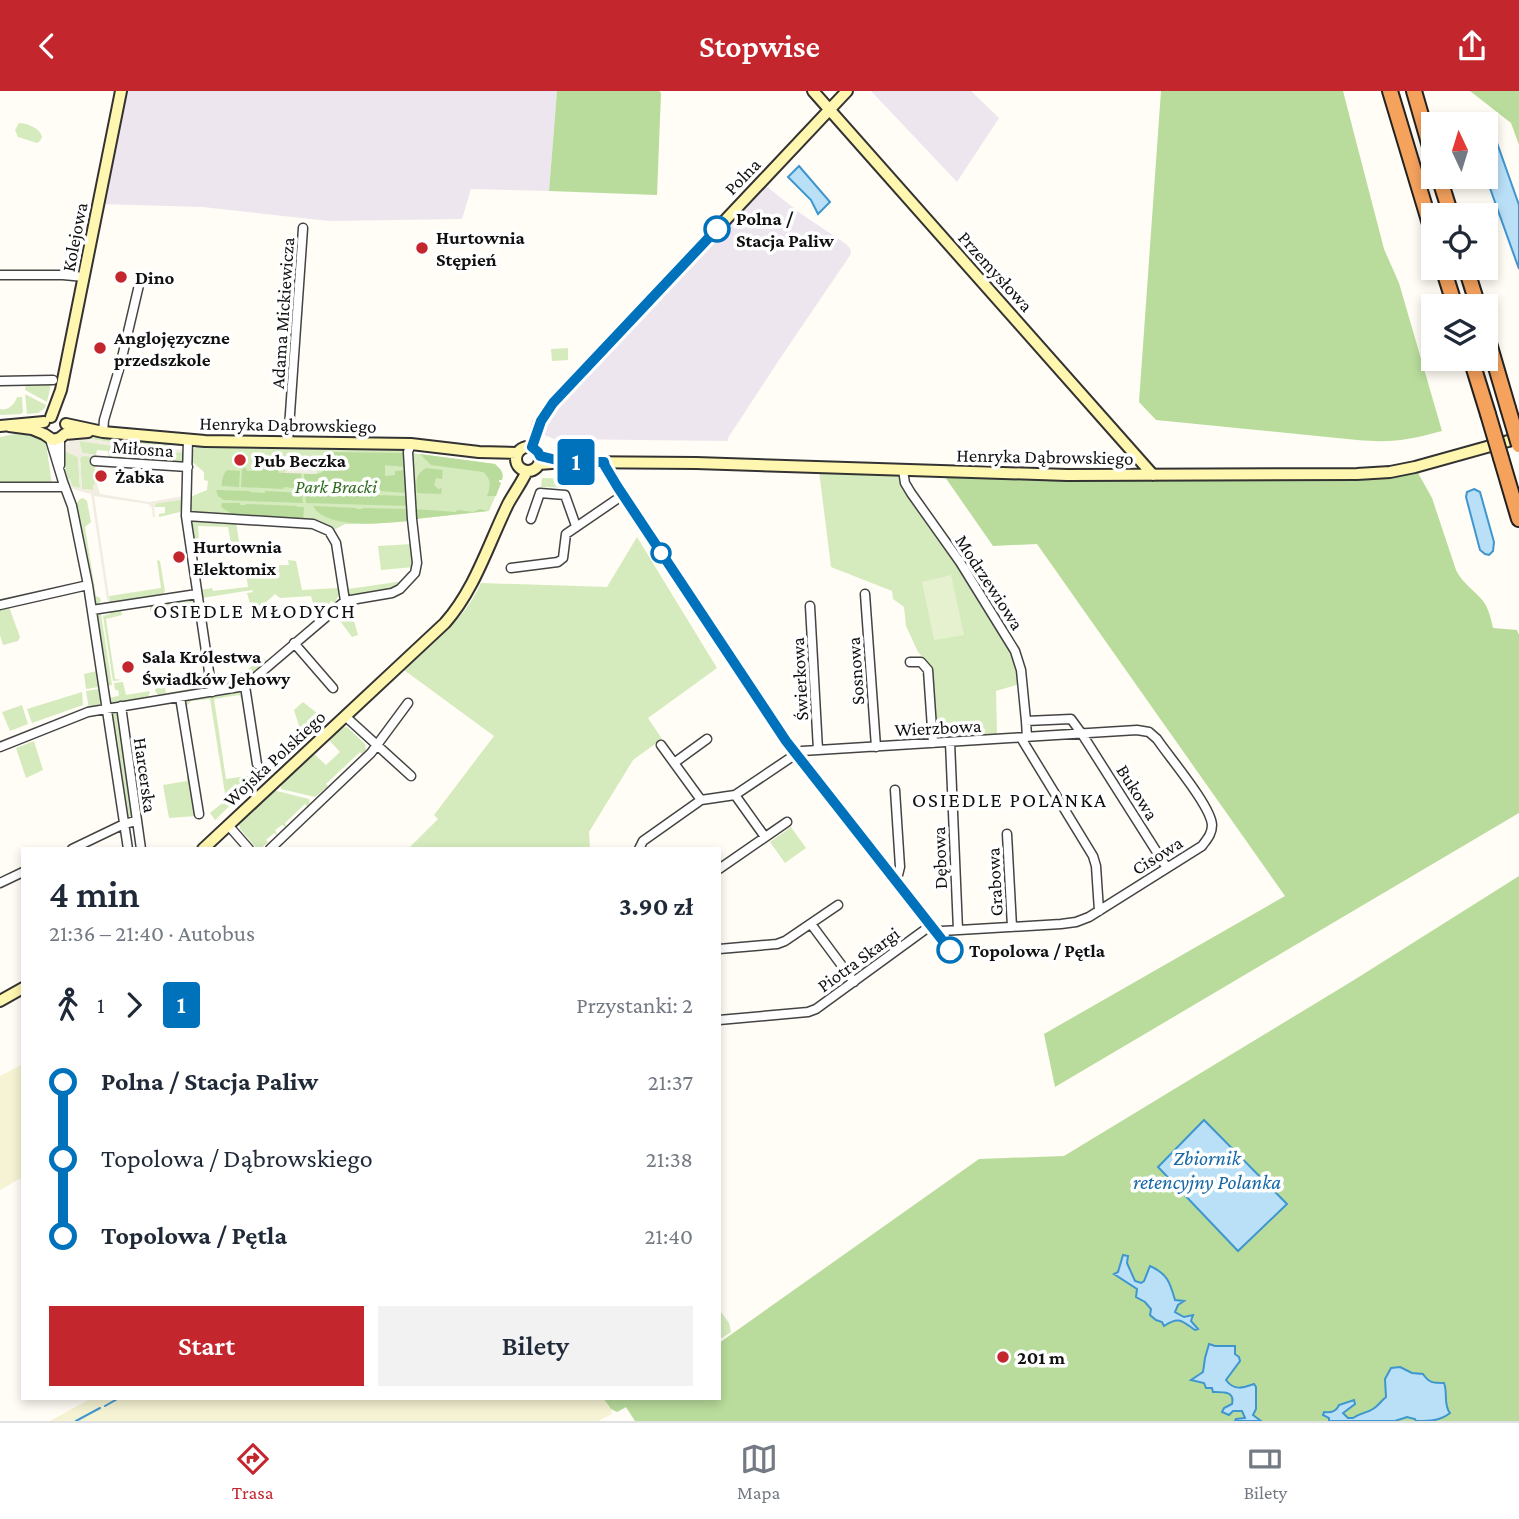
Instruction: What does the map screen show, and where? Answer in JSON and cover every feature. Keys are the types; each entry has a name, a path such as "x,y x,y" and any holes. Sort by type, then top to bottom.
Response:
{"highway":[{"path":"1390,91 1423,203"},
{"path":"1414,91 1421,115"},
{"path":"1475,371 1519,519"},
{"path":"1497,371 1519,445"}],"street":[{"name":"Kolejowa","path":"55,428 121,91"},
{"name":"Przemysłowa","path":"813,91 1153,475"},
{"name":"Polna","path":"537,456 541,421 553,403 847,91"},
{"name":"Adama Mickiewicza","path":"288,442 303,228"},
{"path":"0,275 84,277"},
{"path":"99,432 120,366 139,285"},
{"path":"0,381 53,380"},
{"name":"Henryka Dąbrowskiego","path":"4,426 188,439 411,444 480,452 520,464"},
{"path":"55,428 60,472 72,506 88,585 128,847"},
{"name":"Henryka Dąbrowskiego","path":"537,456 565,462 790,465 1067,475 1357,474 1436,462 1519,438"},
{"path":"188,439 186,516 212,692"},
{"path":"0,747 88,712 245,686 345,601 393,593 408,583 415,573 417,563 408,452 411,444"},
{"path":"523,447 537,456 534,469 520,464 523,447"},
{"path":"1124,475 1133,452"},
{"name":"Miłosna","path":"95,461 188,467"},
{"path":"604,462 741,675 796,754 932,928"},
{"name":"Wojska Polskiego","path":"205,847 454,612 471,587 509,502 520,464"},
{"name":"Modrzewiowa","path":"903,470 905,483 911,493 960,562 1015,650 1021,670 1026,721 1024,738"},
{"path":"0,487 65,487"},
{"path":"531,519 540,493 565,495 576,526"},
{"path":"511,568 558,562 563,558 566,534 623,495"},
{"path":"186,516 313,524 329,531 336,543 345,601"},
{"path":"0,605 88,585"},
{"path":"92,610 197,594"},
{"name":"Sosnowa","path":"865,594 876,747"},
{"name":"Świerkowa","path":"810,606 818,750"},
{"path":"295,643 333,688"},
{"path":"910,662 921,662 928,670 933,743"},
{"path":"245,686 257,764"},
{"path":"180,697 199,814"},
{"path":"272,847 371,753 408,703"},
{"name":"Harcerska","path":"121,706 141,847"},
{"name":"Wojska Polskiego","path":"345,716 411,776"},
{"path":"1026,721 1071,719 1082,734"},
{"name":"Cisowa","path":"932,928 958,930 1076,922 1099,911 1202,846 1210,834 1212,824 1206,807 1157,739 1149,732 1138,730 1082,734"},
{"name":"Wierzbowa","path":"796,754 802,751 1082,734"},
{"name":"Bukowa","path":"1082,734 1167,868"},
{"path":"1024,738 1093,856 1099,911"},
{"path":"674,762 707,740"},
{"name":"Dębowa","path":"950,742 958,930"},
{"path":"661,745 701,800"},
{"path":"640,847 643,841 701,800 735,795 796,754"},
{"path":"893,879 898,875 900,867 895,790"},
{"path":"735,795 765,837"},
{"path":"76,847 136,821"},
{"path":"721,868 787,822"},
{"name":"Wojska Polskiego","path":"228,825 248,847"},
{"name":"Grabowa","path":"1007,834 1012,927"},
{"path":"0,883 21,873"},
{"path":"721,949 786,941 838,905"},
{"path":"811,924 853,982"},
{"name":"Piotra Skargi","path":"721,1020 816,1009 932,928"},
{"path":"0,1001 21,989"}],"shaded area":[{"path":"121,91 557,91 549,191 471,189 462,219 329,221 203,207 98,204"},
{"path":"871,91 971,91 999,118 957,182"},
{"path":"761,182 846,244 851,254 728,441 554,439 542,434 539,424"},
{"path":"79,437 156,450 169,450 170,444 173,450 185,449 185,452 157,453 79,441 82,453 96,455 80,458 82,489 93,490 95,462 100,494 149,502 183,496 182,500 157,503 153,518 152,508 148,504 94,496 110,603 107,600 91,494 73,489 67,480 70,479 72,486 80,488 78,457 62,452 62,447"},
{"path":"285,456 318,457 317,474 285,473"},
{"path":"21,1065 21,1178 0,1190 0,1076"},
{"path":"88,1400 604,1400 612,1414 598,1421 50,1421"}],"green space":[{"path":"557,91 661,93 657,195 549,191"},
{"path":"1161,91 1343,91 1384,249 1399,283 1421,359 1421,371 1425,371 1442,431 1400,440 1357,440 1156,420 1139,402"},
{"path":"1470,91 1519,91 1519,145 1511,123"},
{"path":"19,123 36,129 42,137 40,141 37,143 18,137 15,130"},
{"path":"568,348 568,360 552,361 551,349"},
{"path":"26,384 51,384 47,402 25,390"},
{"path":"25,394 46,405 45,408 38,413 27,414"},
{"path":"17,397 22,397 23,412 0,415 0,409 10,407"},
{"path":"15,434 38,436 46,443 52,485 0,484 0,437"},
{"path":"79,436 170,444 170,450 157,450"},
{"path":"80,440 157,453 185,452 183,463 111,459 108,451 97,450 96,455 82,453"},
{"name":"Park Bracki","path":"196,447 398,448 405,454 409,521 345,524 332,531 328,527 194,513 189,509 190,497 207,490 208,481 204,480 204,472 191,461 192,451"},
{"path":"62,452 78,457 80,489 67,480"},
{"path":"330,452 404,453 405,467 385,465 385,476 405,470 407,493 305,489 304,474 321,473 325,469"},
{"name":"Park Bracki","path":"412,453 495,464 502,471 503,477 499,480 501,483 489,511 415,519"},
{"path":"420,454 495,464 503,475 502,480 499,480 501,483 496,496 487,496 490,483 483,472 431,465"},
{"path":"83,455 95,457 93,490 82,489 80,458"},
{"path":"257,467 270,471 274,467 278,468 279,473 301,473 302,489 241,487 242,470 246,468 247,471 253,471"},
{"path":"426,468 443,470 442,479 436,478 434,485 438,489 442,488 441,494 417,493 417,479"},
{"path":"227,470 240,471 239,487 222,486"},
{"path":"819,471 897,475 960,566 1015,659 1020,684 996,691 997,734 935,738 932,668 918,652 906,626 904,607 893,599 892,591 831,567"},
{"path":"1418,473 1432,498 1459,575 1485,604 1493,628 1517,630 1519,635 1519,813 1055,1087 1044,1034 1285,896 1037,544 993,546 945,477 1067,481 1357,481"},
{"path":"542,478 585,479 585,488 541,487"},
{"path":"216,490 302,493 303,503 224,500 218,496"},
{"path":"305,493 407,496 408,506 306,503"},
{"path":"83,498 87,501 91,522 85,527 96,596 101,601 98,605 93,602 76,504"},
{"path":"181,499 180,512 159,517 159,514 165,513 165,507 154,507 157,503"},
{"path":"222,503 304,507 303,521 235,516 221,507"},
{"path":"313,506 408,509 409,521 343,522 320,514"},
{"path":"415,509 456,512 473,512 480,509 488,511 415,519"},
{"path":"190,522 236,522 241,554 233,555 228,527 198,526 199,540 193,541"},
{"path":"637,537 717,668 648,718 662,739 633,760 589,832 590,847 410,847 438,819 434,815 494,736 404,670 457,619 481,583 607,587"},
{"path":"412,544 414,567 381,570 378,546"},
{"path":"157,560 160,561 165,591 162,595 110,603 109,596 161,588"},
{"path":"288,560 296,561 302,590 338,588 339,594 335,603 331,601 327,606 329,608 321,616 314,607 311,596 280,598 275,594 263,605 251,607 247,593 253,592 252,590 202,598 200,590 248,587 245,566 289,565"},
{"path":"951,575 964,635 934,640 922,582"},
{"path":"404,581 384,591 360,595 351,595 343,585 347,585 348,589"},
{"path":"191,599 195,602 197,614 184,617 182,608 150,612 150,604"},
{"path":"9,607 20,637 18,641 3,645 0,635 0,610"},
{"path":"119,608 122,615 106,619 115,679 122,680 113,681 103,616 110,614 110,610"},
{"path":"108,610 109,612 101,614 112,685 107,686 95,614"},
{"path":"352,614 358,635 352,637 340,621 345,615"},
{"path":"263,658 268,662 245,683 219,688 216,686 213,677 244,672"},
{"path":"97,671 99,687 86,689 84,674"},
{"path":"163,673 166,693 201,687 201,681 207,680 208,687 159,696 155,691 159,676 153,675"},
{"path":"123,682 126,695 150,691 149,695 146,699 111,703 108,698 119,695 114,683"},
{"path":"99,689 101,702 89,709 86,691"},
{"path":"82,692 83,705 32,723 27,709"},
{"path":"238,692 243,695 246,706 243,706 239,695 214,699 226,779 253,775 254,779 264,770 264,764 270,767 215,820 210,813 226,800 210,699 191,701 184,707 184,704 190,698"},
{"path":"303,702 317,713 300,729 294,710"},
{"path":"22,705 28,724 10,731 2,712"},
{"path":"115,710 133,813 130,817 126,816 111,712"},
{"path":"347,727 365,744 366,750 362,754 360,752 326,784 328,786 315,797 281,789 278,784 312,752 326,765 340,752 328,739 340,728"},
{"path":"34,741 43,770 26,778 16,748"},
{"path":"187,774 196,816 169,818 163,785 187,781"},
{"path":"273,790 309,799 307,806 305,804 285,823 287,828 282,825 275,830 278,836 274,833 262,847 255,847 240,829 239,823"},
{"path":"791,827 806,848 785,863 770,842"},
{"path":"1519,876 1519,1421 635,1421 626,1407 617,1412 604,1400 721,1400 721,1342 979,1159 1064,1156"},
{"path":"721,1312 729,1323 731,1332 721,1339"}],"water":[{"path":"1498,146 1519,205 1519,269 1498,210 1498,203 1495,203 1490,189 1498,189"},
{"path":"799,166 830,202 818,214 811,200 788,177"},
{"path":"1474,489 1480,492 1494,542 1493,551 1489,555 1480,550 1466,497 1467,492"},
{"name":"Zbiornik retencyjny Polanka","path":"1204,1120 1287,1204 1238,1251 1158,1167"},
{"path":"1123,1255 1128,1256 1127,1263 1135,1281 1144,1281 1150,1266 1165,1276 1175,1300 1184,1301 1178,1305 1175,1312 1184,1317 1193,1315 1191,1321 1198,1329 1195,1330 1177,1320 1164,1326 1150,1315 1151,1309 1136,1297 1137,1289 1114,1274 1118,1272"},
{"path":"1209,1344 1235,1346 1235,1354 1240,1361 1226,1380 1235,1387 1254,1384 1256,1409 1253,1415 1261,1421 1235,1421 1245,1418 1242,1411 1233,1411 1229,1415 1222,1412 1232,1404 1230,1394 1213,1392 1212,1388 1206,1388 1204,1383 1191,1380 1203,1372"},
{"path":"1400,1367 1412,1373 1423,1374 1432,1382 1444,1383 1450,1413 1430,1421 1416,1421 1407,1417 1395,1421 1329,1421 1329,1418 1323,1415 1324,1412 1333,1411 1339,1405 1354,1400 1355,1404 1343,1413 1348,1418 1373,1409 1386,1397 1385,1379 1391,1368"}],"waterway":[{"path":"105,1406 116,1400"},
{"path":"76,1421 100,1408"}],"bus line":[{"name":"1","path":"717,229 553,403 541,421 532,447 540,456 565,462 604,462 617,486 786,741 950,950"}],"place":[{"name":"Polna / Stacja Paliw","path":"717,229"},
{"name":"Hurtownia Stępień","path":"422,248"},
{"name":"Dino","path":"121,277"},
{"name":"Anglojęzyczne przedszkole","path":"100,348"},
{"name":"Pub Beczka","path":"240,460"},
{"name":"Żabka","path":"101,476"},
{"name":"Hurtownia Elektomix","path":"179,557"},
{"name":"Sala Królestwa Świadków Jehowy","path":"128,667"},
{"name":"Topolowa / Pętla","path":"950,950"},
{"name":"201 m","path":"1003,1357"}],"district":[{"name":"OSIEDLE MŁODYCH","path":"255,611"},
{"name":"OSIEDLE POLANKA","path":"1010,800"}]}
